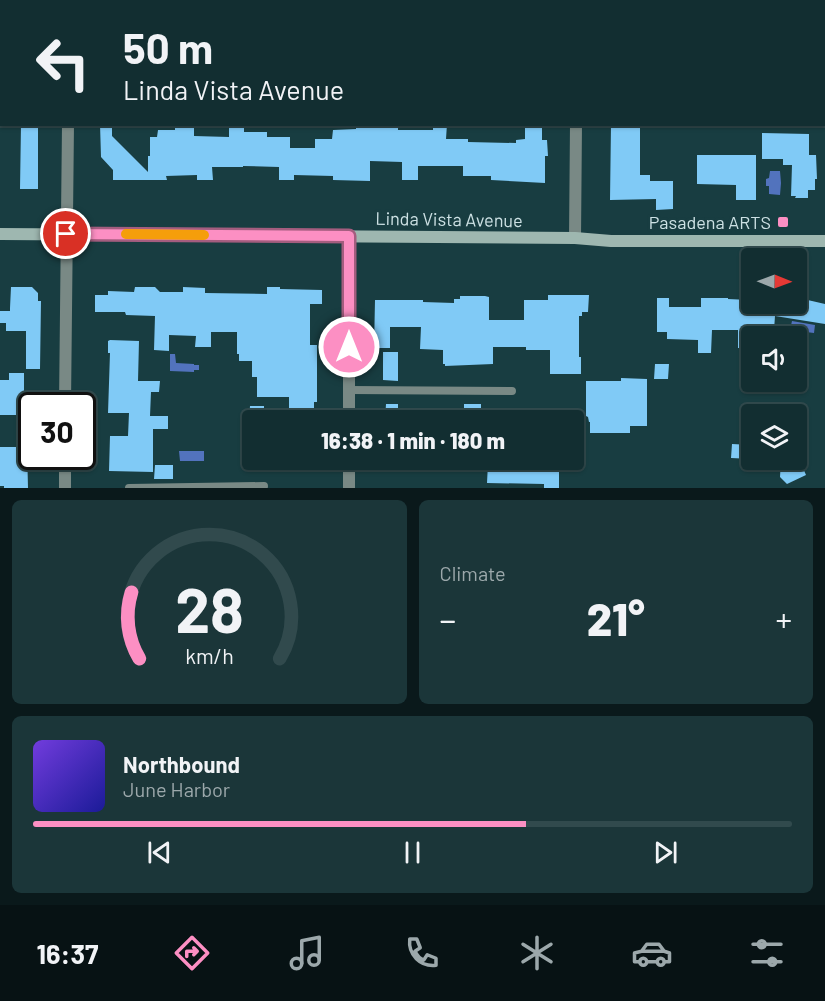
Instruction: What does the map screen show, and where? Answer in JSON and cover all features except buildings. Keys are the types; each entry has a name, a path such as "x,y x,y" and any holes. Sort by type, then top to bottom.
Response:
{"main road":[{"name":"Linda Vista Avenue","path":"0,234 575,238 611,241 825,241"}],"street":[{"path":"66,392 68,126"},
{"path":"575,238 576,126"},
{"path":"349,236 349,410"},
{"path":"65,470 65,488"},
{"path":"349,470 349,488"}],"lane":[{"path":"349,390 512,391"},
{"path":"129,488 264,486"}],"water":[{"path":"770,171 780,171 780,195 769,194 766,179 769,178"},
{"path":"792,321 815,325 814,333 807,332 807,326 791,326"},
{"path":"170,354 175,354 176,363 199,365 199,370 194,370 194,372 170,371"},
{"path":"179,451 204,451 204,461 180,461"}],"slow traffic":[{"path":"126,234 204,235"}],"place":[{"name":"Pasadena ARTS","path":"783,222"}],"route":[{"path":"66,234 349,236 349,347"}]}
